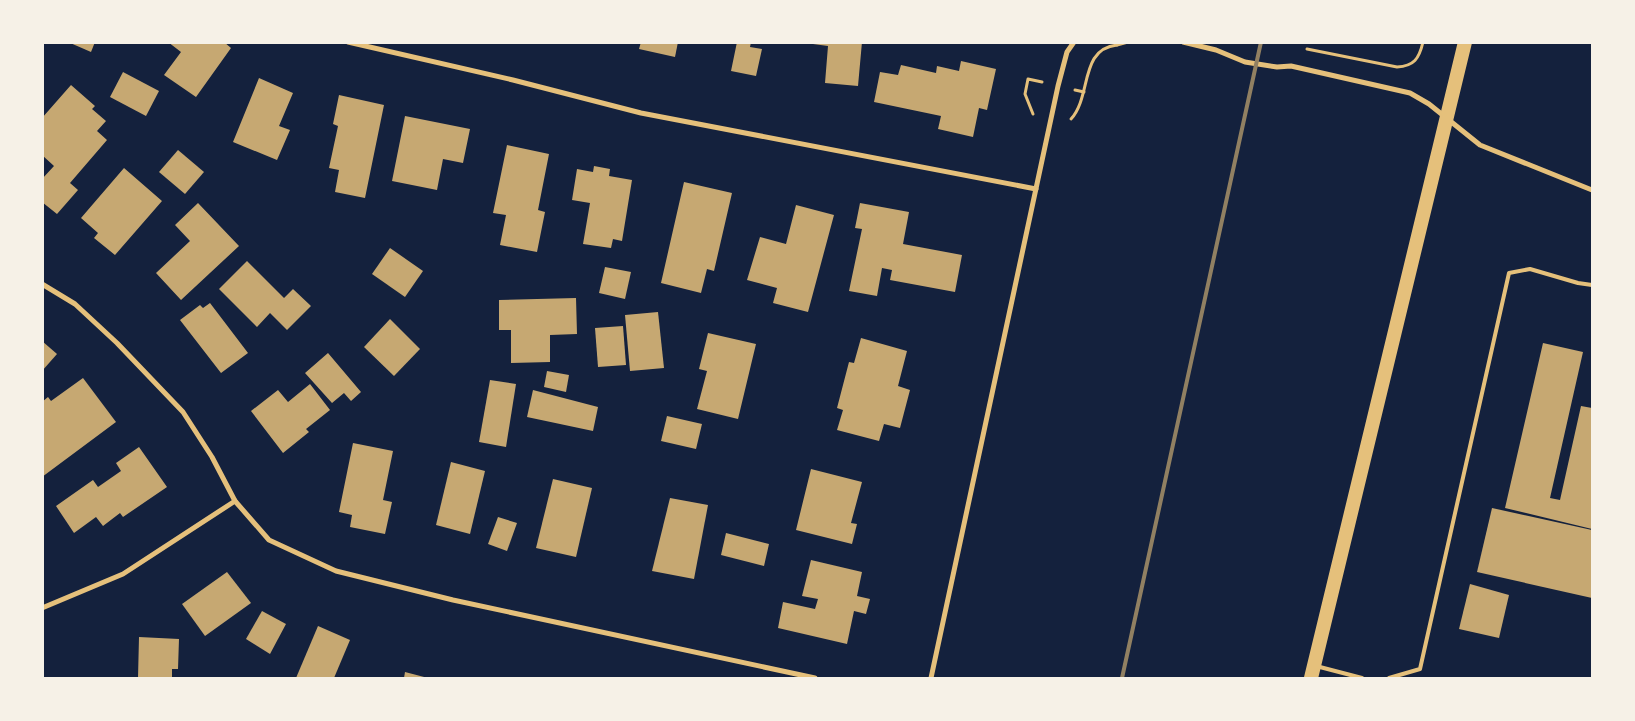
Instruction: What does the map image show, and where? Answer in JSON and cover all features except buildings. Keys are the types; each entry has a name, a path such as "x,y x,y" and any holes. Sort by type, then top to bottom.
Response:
{"highway":[{"path":"1312,672 1465,42"}],"street":[{"path":"348,42 514,80 641,113 1036,189"},
{"path":"931,678 1058,86 1067,52 1074,42"},
{"path":"1182,42 1216,50 1245,62 1277,67 1291,66 1410,93 1430,104 1484,146 1592,190"},
{"path":"42,284 75,304 117,343 183,412 212,456 235,501 269,540 336,571 453,600 815,678"},
{"path":"42,608 123,574 235,501"}],"lane":[{"path":"1389,678 1420,669 1509,273 1530,269 1578,283 1592,285"},
{"path":"1312,672 1362,678"}],"path":[{"path":"1301,48 1397,67 1406,66 1418,59 1424,42"},
{"path":"1072,117 1080,109 1092,62 1099,51 1107,46 1128,43"},
{"path":"1029,104 1025,94 1028,79 1042,82"},
{"path":"1075,90 1084,92"}],"railway":[{"path":"1122,678 1261,42"}]}
